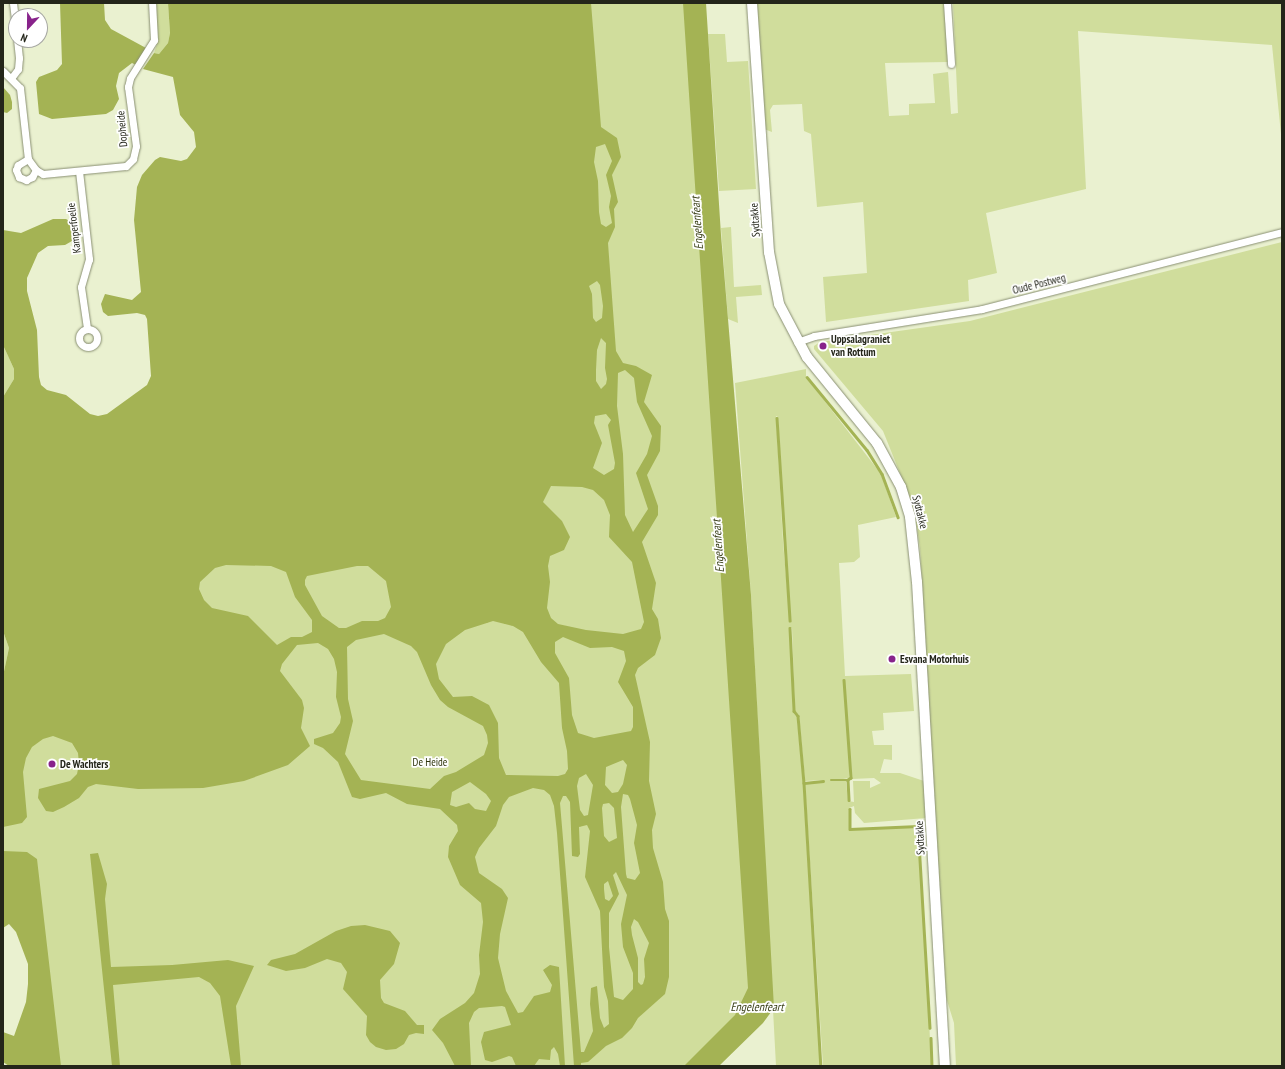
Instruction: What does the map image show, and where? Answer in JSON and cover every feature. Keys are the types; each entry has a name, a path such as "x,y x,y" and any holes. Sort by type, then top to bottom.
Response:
{"street":[{"name":"Dopheide","path":"36,170 44,174 126,166 133,159 136,146 128,87 135,69 152,46 155,31 152,3"},
{"name":"Sydtakke","path":"752,3 770,258 779,304 798,342 814,367 877,443 901,487 910,517 917,582 945,1066"},
{"path":"947,3 951,64"},
{"path":"12,77 18,69 20,58 18,48"},
{"path":"3,70 12,77 20,88 23,98 28,159 36,170 32,177 26,180 19,177 16,170 18,165 28,159"},
{"name":"Kamperfoelie","path":"79,171 89,259 82,287 88,328"},
{"name":"Oude Postweg","path":"798,342 814,336 982,309 1282,232"}],"green space":[{"path":"155,3 168,3 170,33 168,43 159,54 154,53 158,41"},
{"name":"De Heide","path":"388,3 685,3 750,989 737,1017 688,1066 48,1066 25,910 3,878 3,763"},
{"path":"756,3 944,3 948,62 885,63 889,116 909,115 909,104 935,103 933,74 948,72 951,114 958,113 953,3 1282,3 1282,144 1272,45 1078,31 1086,189 986,213 997,273 968,280 969,301 826,322 823,277 867,273 863,202 817,207 811,134 804,131 802,104 773,105 770,110 772,132 764,129"},
{"path":"708,34 725,34 727,62 748,61 756,189 719,191"},
{"path":"731,227 734,287 761,285 762,295 736,297 738,323 728,319 721,228"},
{"path":"1282,242 1282,1066 956,1066 954,1023 945,994 920,549 917,527 910,498 883,431 814,349 814,346 820,342 970,321"},
{"path":"3,345 14,369 14,379 3,397"},
{"path":"806,369 806,377 881,474 896,517 858,525 860,557 854,562 839,563 845,676 911,674 914,711 883,713 884,730 872,731 874,745 892,745 892,760 884,759 880,773 900,773 924,781 926,818 864,823 855,813 854,806 849,808 850,829 917,827 928,991 931,1066 823,1066 805,784 824,780 805,781 799,715 795,711 792,628 790,628 793,712 797,718 803,782 820,1066 776,1066 751,595 735,383","holes":["776,416 778,417 790,621 783,542","850,767 852,779 874,778 881,783 870,788 870,781 853,781 854,802 848,801 846,781 831,781 849,778"]},
{"path":"3,631 9,648 3,676"}],"water":[{"path":"60,3 104,3 105,20 111,29 146,48 136,65 132,63 119,73 116,86 119,99 113,110 106,114 52,119 39,114 36,82 39,77 57,70 62,64"},
{"path":"168,3 591,3 601,127 617,138 621,157 612,175 618,202 614,209 615,227 608,243 616,351 623,363 636,366 652,375 644,402 661,426 660,451 647,475 658,506 658,515 642,542 656,583 652,609 658,619 661,638 655,655 638,668 635,675 650,742 649,781 656,814 652,830 653,848 663,882 665,909 669,921 669,977 665,994 638,1018 632,1028 622,1038 606,1046 588,1062 581,1063 581,1066 574,1066 557,833 554,806 550,795 544,790 533,788 509,797 503,805 496,826 479,848 475,857 479,873 502,889 508,898 500,934 498,958 506,991 518,1013 523,1012 534,996 550,992 552,985 543,970 550,965 559,967 565,1066 560,1066 558,1054 554,1047 551,1050 550,1060 539,1059 534,1066 516,1066 512,1057 509,1056 492,1062 485,1060 481,1042 484,1032 511,1025 505,1007 502,1006 479,1008 474,1012 469,1023 471,1066 455,1066 443,1043 432,1030 440,1019 465,1003 474,993 480,974 479,955 483,922 481,903 460,885 448,857 449,846 458,831 457,825 440,809 407,804 386,793 360,799 352,797 338,762 323,748 314,744 314,739 333,733 340,723 341,717 336,697 337,672 334,659 328,649 318,643 297,645 282,664 280,671 302,700 304,708 301,728 310,746 288,765 244,781 203,788 138,789 96,784 88,787 79,798 53,812 46,811 38,798 39,789 70,781 77,774 79,764 78,753 72,743 53,736 43,739 32,747 26,758 23,772 27,817 22,823 3,827 3,676 9,648 3,631 3,397 14,379 14,369 3,345 3,230 21,233 53,219 66,219 73,223 75,231 72,241 65,245 48,246 38,253 27,278 27,291 37,330 39,377 41,385 47,390 66,395 90,414 98,416 107,414 147,385 151,376 147,319 145,315 137,313 108,316 103,312 101,304 105,294 132,300 141,292 134,220 137,187 142,175 155,160 160,157 181,161 187,159 196,147 194,132 180,115 173,77 143,69 154,53 159,54 168,43 170,33","holes":["605,144 612,161 606,175 611,196 609,207 612,223 606,227 601,224 598,181 594,162 596,147","597,281 600,285 603,306 602,318 596,322 593,318 592,294 589,286","601,338 606,343 605,368 607,379 606,384 601,389 596,381 597,350","625,370 634,378 637,402 652,436 647,454 636,473 648,509 633,532 625,515 623,454 617,406 618,373","606,414 611,420 608,425 615,463 614,469 604,475 593,468 602,443 594,423 595,416","551,486 582,487 593,490 604,500 610,515 609,537 632,562 644,622 641,629 623,634 586,630 558,624 551,618 547,608 550,582 548,566 550,556 564,550 570,537 562,521 543,502","226,565 271,566 286,572 295,597 312,620 312,632 302,637 291,637 277,645 248,616 212,608 204,600 199,589 200,582 215,568","357,566 368,566 386,581 391,607 385,618 378,621 362,621 346,628 339,628 322,616 305,585 307,576","493,621 513,626 523,632 541,662 559,683 562,728 567,751 568,769 565,774 558,776 506,775 499,758 498,723 489,705 472,696 453,697 439,679 436,664 446,644 465,630","384,634 411,646 417,652 431,685 440,700 448,707 483,726 487,735 488,743 484,755 456,772 444,776 430,789 361,780 345,754 353,721 348,699 347,647 356,640","563,637 590,648 612,647 624,651 626,661 618,682 633,707 633,727 631,731 594,738 578,733 572,715 569,678 555,653 555,642","623,760 627,765 623,784 618,792 612,793 605,785 606,767","586,774 593,785 588,815 584,816 580,810 577,786 579,778","470,782 486,794 491,801 486,811 475,809 469,803 456,807 450,805 452,792","623,794 628,795 630,799 637,825 634,843 640,873 635,880 627,878 621,807","563,796 566,796 570,802 572,856 578,857 580,854 579,827 587,825 590,831 585,877 600,911 604,987 608,1001 609,1024 604,1028 600,1018 597,986 591,988 590,1004 593,1031 584,1052 581,1052 560,803","609,803 614,808 617,838 609,842 604,836 602,808 603,804","616,872 627,895 621,924 623,947 633,973 633,989 623,1000 614,997 609,947 609,913 619,894 613,875","608,881 613,896 609,901 605,899 604,884","634,919 638,922 649,943 644,959 645,977 643,984 641,985 638,982 638,958 631,927"]},
{"name":"Engelenfeart","path":"683,3 706,3 721,235 751,595 774,1008 763,1023 719,1066 684,1066 735,1015 748,988"},
{"path":"3,87 10,95 12,102 12,109 7,113 3,112"},
{"path":"3,851 27,852 37,859 61,1066 9,1066 3,1062 3,1032 14,1036 26,1002 28,964 16,932 9,924 3,928"},
{"path":"98,853 107,884 105,899 111,967 172,965 228,960 254,966 236,1006 241,1066 231,1066 220,996 210,983 199,977 113,985 120,1066 112,1066 90,854"},
{"path":"365,925 390,931 400,943 394,964 380,980 381,998 384,1003 405,1011 417,1025 424,1025 424,1034 416,1033 409,1035 404,1044 396,1049 386,1050 376,1047 370,1042 366,1035 367,1016 343,989 347,972 341,963 327,959 305,968 286,971 267,965 271,960 295,954 336,931 351,926"}],"waterway":[{"path":"807,377 867,450 882,474 898,517"},
{"path":"777,418 790,621"},
{"path":"790,628 794,711 798,716 804,783 821,1066"},
{"path":"844,680 851,778 848,780 849,800"},
{"path":"831,780 848,780"},
{"path":"804,783 823,781"},
{"path":"850,809 850,829 918,826 930,1028"},
{"path":"931,1038 932,1066"}],"place":[{"name":"Uppsalagraniet van Rottum","path":"823,346"},
{"name":"Esvana Motorhuis","path":"892,659"},
{"name":"De Wachters","path":"52,764"}]}
